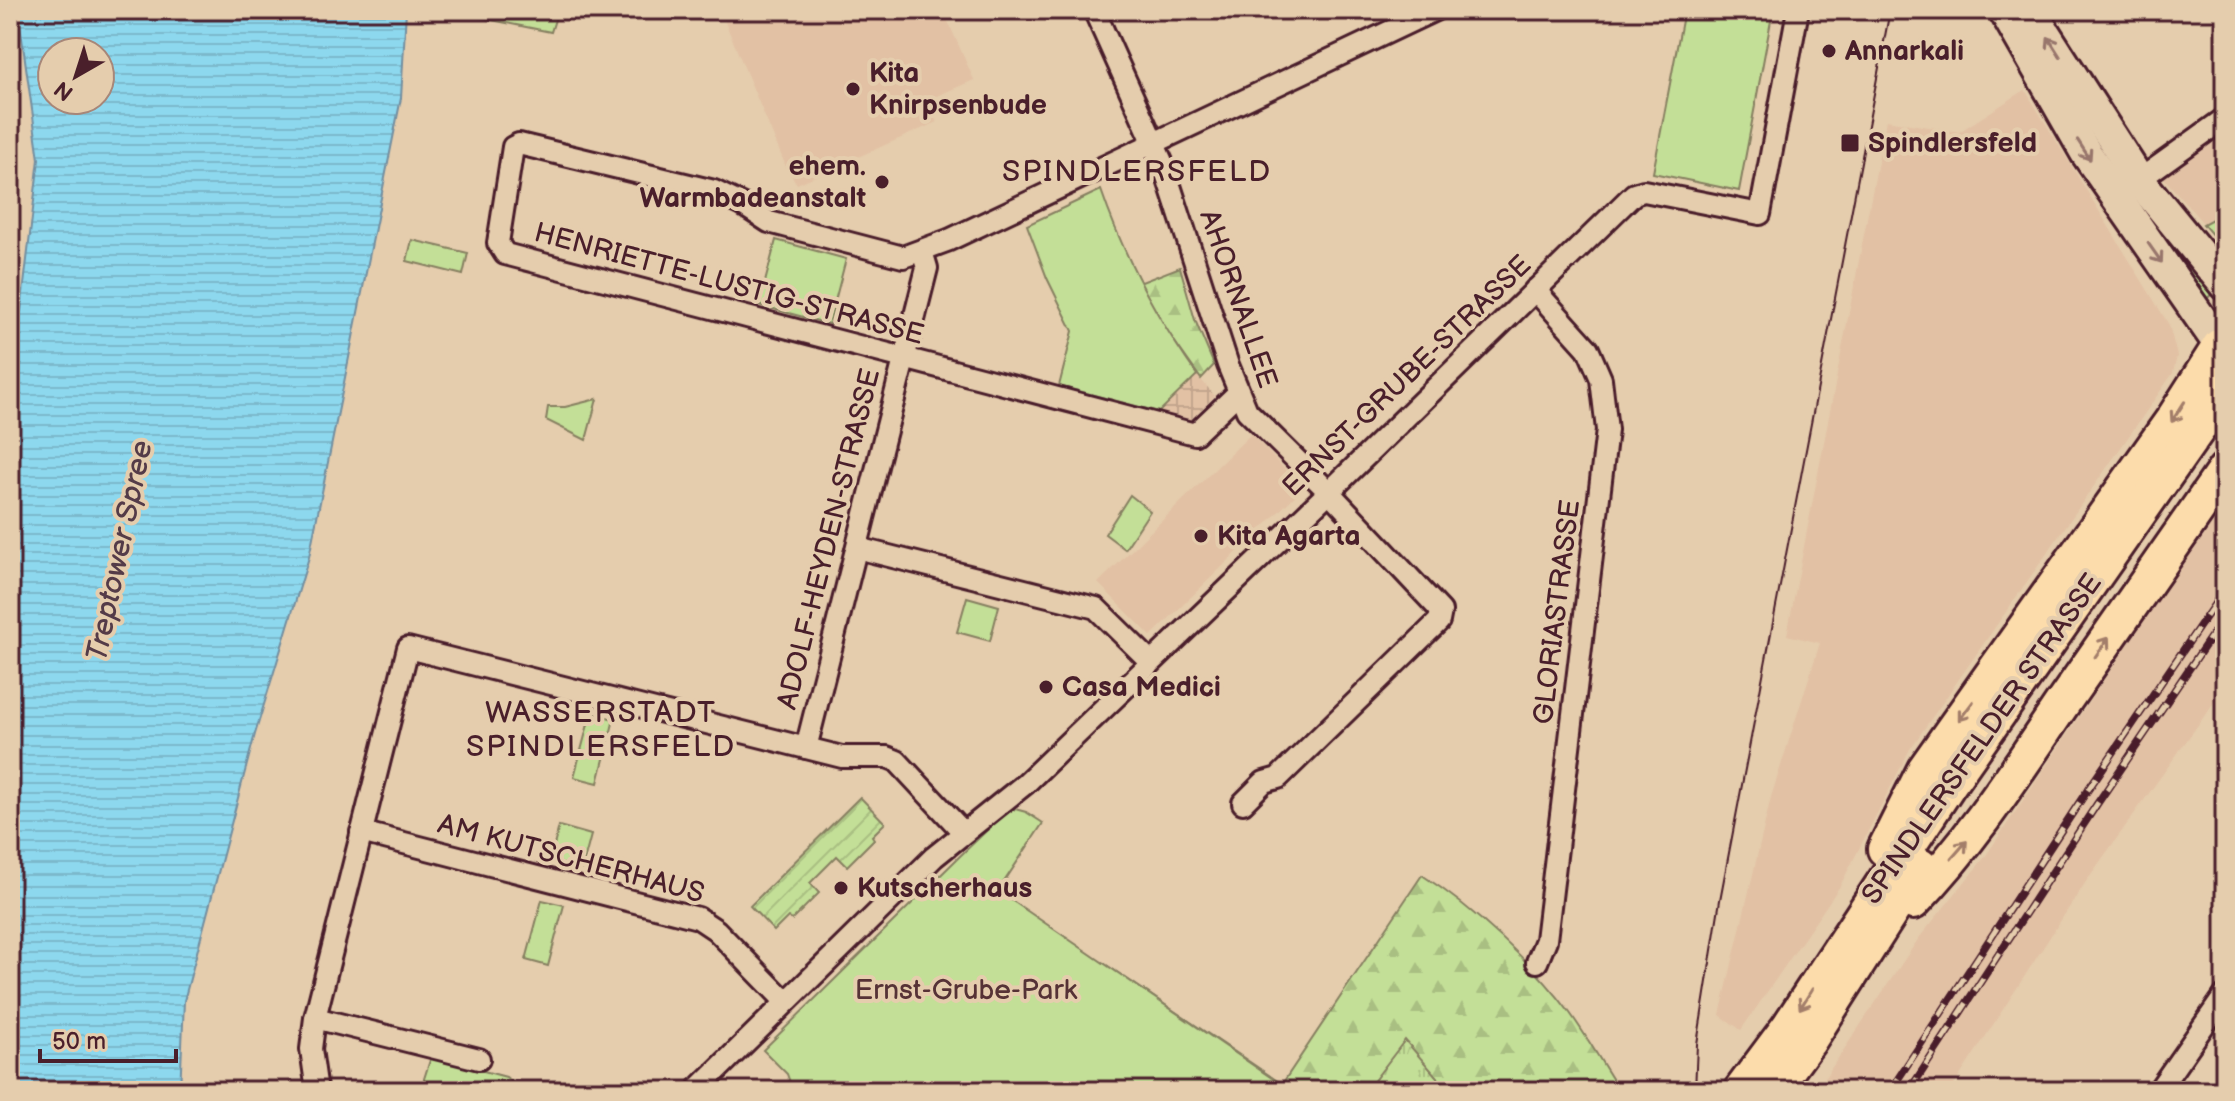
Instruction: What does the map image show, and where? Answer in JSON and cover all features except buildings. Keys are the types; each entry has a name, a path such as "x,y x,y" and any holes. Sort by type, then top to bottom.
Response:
{"highway":[{"path":"1858,941 1909,796 1925,769 2223,346"},
{"name":"SPINDLERSFELDER STRASSE","path":"2202,460 2225,390"},
{"name":"SPINDLERSFELDER STRASSE","path":"1741,1091 1937,839 2225,425"},
{"name":"SPINDLERSFELDER STRASSE","path":"1772,1091 1808,1042 1858,941"}],"main road":[{"path":"2004,10 2066,92 2225,285"},
{"path":"2030,10 2066,92 2086,153 2223,346"}],"street":[{"name":"AHORNALLEE","path":"1094,10 1163,164 1238,393 1247,411 1329,492 1441,611 1439,621 1278,778 1264,782 1243,803"},
{"path":"922,251 1435,10"},
{"name":"ERNST-GRUBE-STRASSE","path":"696,1091 934,857 1025,784 1634,194 1644,191 1760,214 1798,10"},
{"path":"2139,180 2225,118"},
{"name":"HENRIETTE-LUSTIG-STRASSE","path":"922,251 903,257 780,225 720,193 519,144 513,147 498,243 505,254 1195,434 1238,393"},
{"name":"ADOLF-HEYDEN-STRASSE","path":"806,748 927,268 922,251"},
{"name":"GLORIASTRASSE","path":"1535,290 1588,349 1601,379 1607,430 1546,940 1537,962"},
{"path":"857,548 1096,608 1151,662"},
{"path":"317,1091 311,1049 315,1018 408,648 842,757 887,757 897,761 963,832"},
{"name":"AM KUTSCHERHAUS","path":"361,832 698,918 716,930 785,1001"},
{"path":"2158,1091 2225,995"},
{"path":"315,1018 479,1059"}],"shaded area":[{"name":"Kita Knirpsenbude","path":"720,10 943,10 974,80 932,98 928,105 937,122 797,184 787,169"},
{"path":"2025,90 2169,325 2177,356 2173,373 1910,749 1840,886 1741,1030 1720,1015 1771,797 1820,643 1787,635 1886,120 1959,132"},
{"path":"2225,133 2225,211 2203,223 2161,175"},
{"path":"1197,375 1215,396 1190,420 1159,412"},
{"name":"Kita Agarta","path":"1251,434 1303,488 1151,636 1098,583"},
{"path":"2225,506 2225,687 2089,877 1950,1091 1816,1091 1919,938 1985,857 2150,611"}],"green space":[{"path":"441,10 558,10 551,32"},
{"path":"1684,10 1773,10 1739,191 1653,173"},
{"path":"1101,190 1142,286 1197,375 1159,412 1059,386 1073,331 1047,278 1027,225"},
{"path":"2225,212 2225,250 2203,224"},
{"path":"2163,231 2215,290 2207,299"},
{"path":"412,240 468,253 463,275 407,261"},
{"path":"776,240 846,259 829,324 759,305"},
{"path":"1180,267 1195,320 1214,365 1201,379 1162,324 1139,283"},
{"path":"597,399 586,440 546,420 548,407 565,407"},
{"path":"1130,495 1150,511 1125,549 1105,534"},
{"path":"967,597 999,606 990,641 957,632"},
{"path":"591,713 614,719 598,783 574,777"},
{"path":"860,797 885,823 847,866 837,856 810,883 819,893 792,920 788,917 774,931 750,906"},
{"name":"Ernst-Grube-Park","path":"1015,809 1043,823 998,891 1291,1091 793,1091 787,1074 763,1050 960,856 1004,814"},
{"path":"559,826 591,835 582,869 550,861"},
{"path":"1422,875 1481,920 1539,975 1570,1013 1620,1091 1449,1091 1405,1040 1366,1091 1184,1091 1102,962 1282,1084"},
{"path":"542,900 564,905 548,966 526,960"},
{"path":"1405,1039 1449,1091 1366,1091"},
{"path":"431,1057 506,1077 523,1091 424,1091 422,1085"}],"water":[{"name":"Treptower Spree","path":"18,10 406,10 401,98 309,557 255,734 184,1001 180,1091 10,1091 10,343 21,310 39,159"}],"tram line":[{"path":"1695,1091 1697,1044 1720,900 1890,10"}],"railway":[{"path":"1890,1091 2083,797 2225,589"},
{"path":"1909,1091 2097,804 2225,616"}],"place":[{"name":"Annarkali","path":"1829,51"},
{"name":"Kita Knirpsenbude","path":"853,89"},
{"name":"Spindlersfeld","path":"1850,143"},
{"name":"ehem. Warmbadeanstalt","path":"882,182"},
{"name":"Kita Agarta","path":"1201,536"},
{"name":"Casa Medici","path":"1046,687"},
{"name":"Kutscherhaus","path":"841,888"}],"district":[{"name":"SPINDLERSFELD","path":"1137,172"},
{"name":"WASSERSTADT SPINDLERSFELD","path":"601,730"}]}
